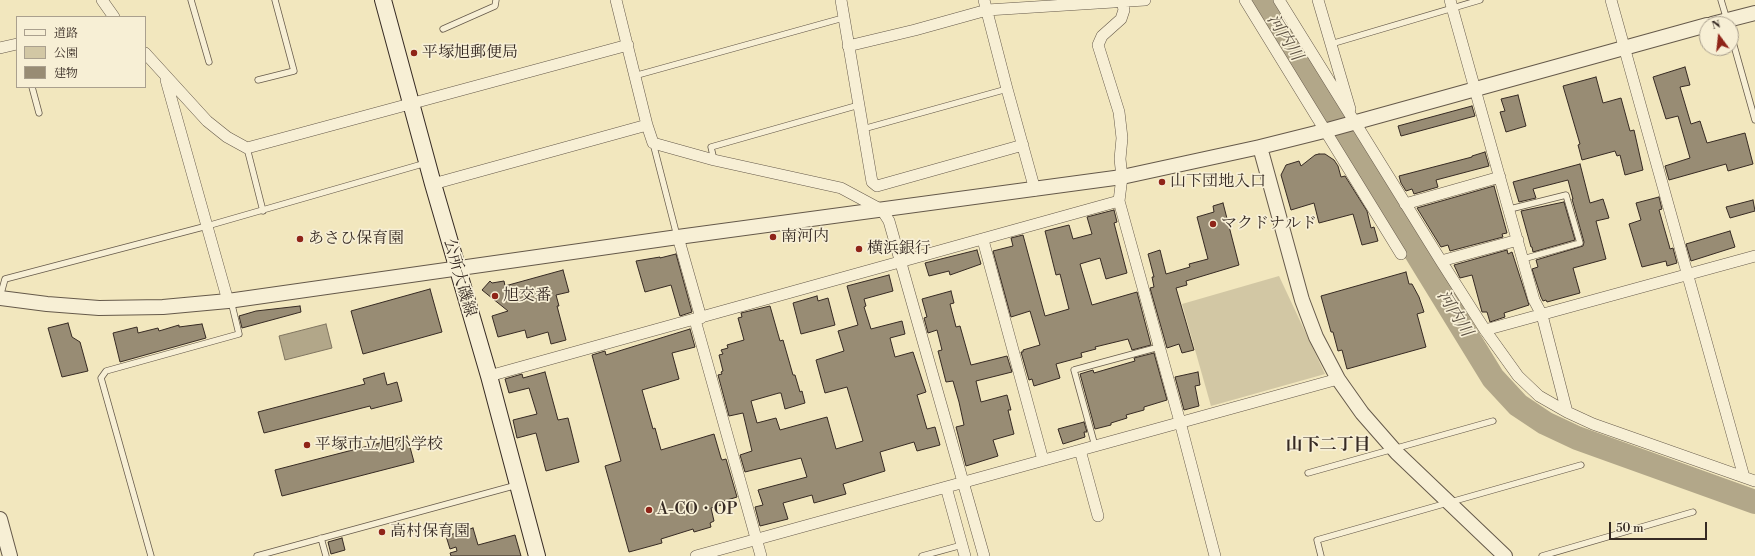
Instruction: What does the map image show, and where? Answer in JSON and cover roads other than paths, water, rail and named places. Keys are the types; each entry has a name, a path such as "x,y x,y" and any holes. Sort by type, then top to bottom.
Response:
{"main road":[{"name":"公所大磯線","path":"383,0 432,184 489,376 537,556"}],"street":[{"path":"102,0 113,16"},
{"path":"616,0 628,45 634,76 653,143 714,160 841,188 882,210 889,221 984,556"},
{"path":"841,0 872,182 877,186 1023,145"},
{"path":"848,46 915,30 985,5 1145,0"},
{"path":"1244,0 1400,254"},
{"path":"1279,0 1353,123 1485,330 1518,376 1539,396 1567,412 1593,424 1752,479"},
{"path":"1318,0 1353,123"},
{"path":"1611,0 1688,275 1752,479"},
{"path":"1122,1 1124,10 1121,19 1102,36 1098,45 1119,112 1122,138 1120,159 1122,177 1119,201 1215,556"},
{"path":"1451,4 1510,209 1534,300 1542,315 1567,412"},
{"path":"985,5 1035,190"},
{"path":"1739,18 1755,13"},
{"path":"0,298 47,304 99,308 163,307 229,301 678,237 1035,190 1122,177 1260,147 1325,131 1476,88 1699,28"},
{"path":"0,48 16,44"},
{"path":"146,54 166,78 207,121 227,137 247,148 628,45"},
{"path":"166,78 229,301"},
{"path":"432,184 647,125"},
{"path":"1260,147 1302,300 1316,337 1338,379 1362,413 1394,450 1505,556"},
{"path":"1405,204 1500,177"},
{"path":"489,376 1119,201"},
{"path":"678,237 698,319 761,556"},
{"path":"982,240 1043,460"},
{"path":"1441,261 1518,240"},
{"path":"1485,330 1755,256"},
{"path":"696,556 1338,379"},
{"path":"1080,450 1098,516"},
{"path":"946,487 965,556"},
{"path":"0,519 6,551"}],"lane":[{"path":"191,0 209,62"},
{"path":"258,80 294,72 275,0"},
{"path":"443,29 495,6 496,0"},
{"path":"1331,44 1451,4 1480,0"},
{"path":"1721,0 1725,16"},
{"path":"634,76 844,18"},
{"path":"1737,56 1755,120"},
{"path":"32,88 39,113"},
{"path":"863,129 1007,90"},
{"path":"714,160 711,146 859,105"},
{"path":"653,143 678,237"},
{"path":"247,148 263,211"},
{"path":"0,298 5,279 263,211 427,163"},
{"path":"1510,209 1566,195 1580,243 1523,259"},
{"path":"151,556 101,378 106,372 239,334 229,301"},
{"path":"1095,446 1074,370 1159,347"},
{"path":"1308,473 1493,422"},
{"path":"1321,556 1317,540 1581,465"},
{"path":"257,556 517,485"},
{"path":"1542,556 1692,512"},
{"path":"321,538 326,556"},
{"path":"922,556 962,545"}],"waterway":[{"name":"河内川","path":"1261,0 1493,378 1518,405 1545,423 1577,438 1755,502"}],"place":[{"name":"平塚旭郵便局","path":"414,53"},
{"name":"山下団地入口","path":"1162,182"},
{"name":"マクドナルド","path":"1213,224"},
{"name":"南河内","path":"773,237"},
{"name":"あさひ保育園","path":"300,239"},
{"name":"横浜銀行","path":"859,249"},
{"name":"旭交番","path":"495,296"},
{"name":"平塚市立旭小学校","path":"307,445"},
{"name":"A-CO・OP","path":"649,510"},
{"name":"高村保育園","path":"382,532"}],"district":[{"name":"山下二丁目","path":"1328,446"}]}
